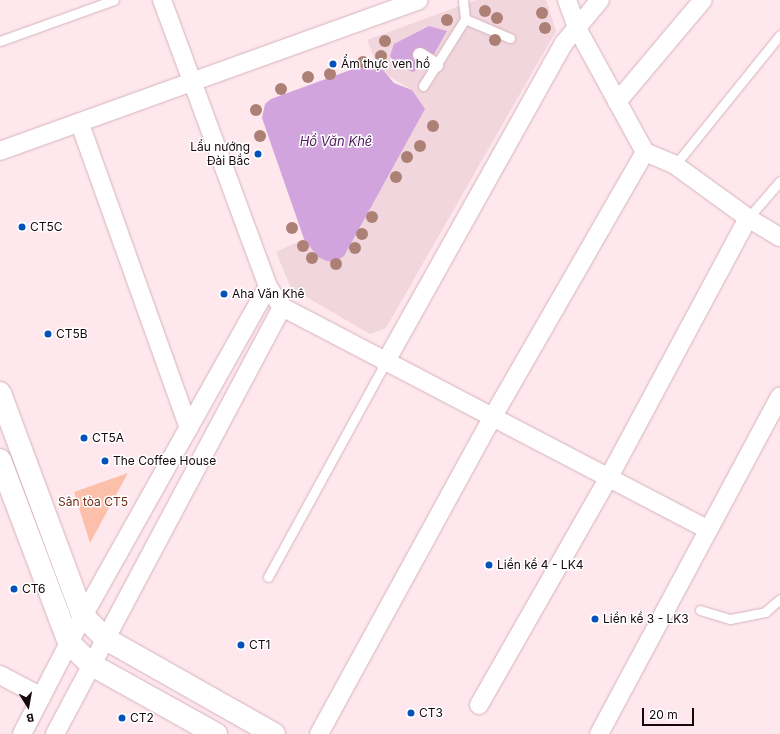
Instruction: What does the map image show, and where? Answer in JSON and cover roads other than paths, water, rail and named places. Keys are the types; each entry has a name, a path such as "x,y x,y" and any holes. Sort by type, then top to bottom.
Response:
{"street":[{"path":"162,0 194,83 268,287 282,307 385,363 707,529"},
{"path":"0,151 194,83 419,0"},
{"path":"567,0 577,28 645,152 675,165 748,218 780,237"},
{"path":"385,363 564,43 600,0"},
{"path":"617,102 703,0"},
{"path":"420,55 436,65"},
{"path":"80,124 189,428"},
{"path":"318,734 492,418 645,152"},
{"path":"479,706 608,479 748,218"},
{"path":"22,734 83,616 268,287"},
{"path":"55,734 282,307"},
{"path":"0,392 83,616 106,640 274,734"},
{"path":"599,734 707,529 778,405"},
{"path":"0,460 69,643 92,665 216,734"},
{"path":"0,675 42,697"}],"lane":[{"path":"0,42 114,0"},
{"path":"423,86 465,19 463,0"},
{"path":"465,19 510,38"},
{"path":"675,165 780,35"},
{"path":"748,218 780,181"},
{"path":"268,577 385,363"},
{"path":"700,610 730,619 765,612 780,599"}],"water":[{"path":"429,26 447,31 429,63 413,72 398,66 390,56 394,44"},
{"name":"Hồ Văn Khê","path":"375,61 394,83 412,90 425,109 344,256 335,262 327,261 318,257 304,239 262,118 265,104 271,99"}],"place":[{"name":"Ẩm thực ven hồ","path":"333,64"},
{"name":"Lẩu nướng Đài Bắc","path":"258,154"},
{"name":"CT5C","path":"22,227"},
{"name":"Aha Văn Khê","path":"224,294"},
{"name":"CT5B","path":"48,334"},
{"name":"CT5A","path":"84,438"},
{"name":"The Coffee House","path":"105,461"},
{"name":"Liền kề 4 - LK4","path":"489,565"},
{"name":"CT6","path":"14,589"},
{"name":"Liền kề 3 - LK3","path":"595,619"},
{"name":"CT1","path":"241,645"},
{"name":"CT3","path":"411,713"},
{"name":"CT2","path":"122,718"}],"park label":[{"name":"Sân tòa CT5","path":"93,502"}]}
